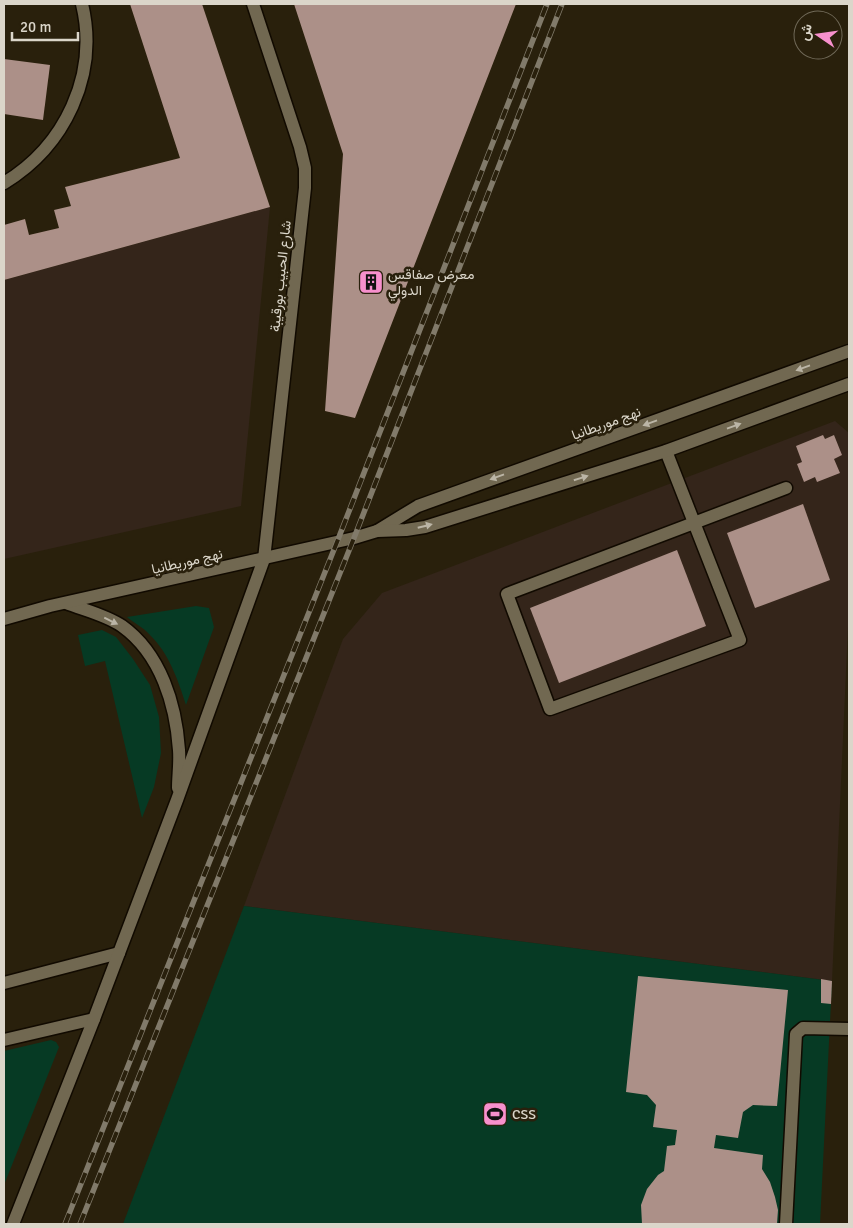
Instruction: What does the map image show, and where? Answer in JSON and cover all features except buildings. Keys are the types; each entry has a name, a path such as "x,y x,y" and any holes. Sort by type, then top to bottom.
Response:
{"street":[{"path":"4,183 38,158 55,138 69,116 79,92 85,66 87,40 82,4"},
{"name":"شارع الحبيب بورقيبة","path":"13,1224 94,1019 177,800 264,559 305,188 305,168 300,147 252,4"},
{"name":"نهج موريطانيا","path":"4,619 66,603 354,538 377,531 418,506 849,351"},
{"name":"نهج موريطانيا","path":"377,531 406,530 425,526 666,451 849,384"},
{"path":"666,451 694,523 740,640 550,709 508,594 694,523 786,488"},
{"path":"66,603 121,625 142,643 156,664 176,720 179,752 177,800"},
{"path":"4,984 119,952"},
{"path":"4,1040 94,1019"},
{"path":"786,1224 796,1034 802,1028 849,1029"}],"shaded area":[{"path":"270,207 241,506 4,559 4,280"},
{"path":"835,421 849,433 849,605 832,981 244,906 343,639 382,593"}],"green space":[{"path":"196,606 209,608 214,627 186,705 176,677 156,641 127,617"},
{"path":"102,630 116,637 133,659 150,685 159,717 161,753 154,787 142,818 105,661 85,666 78,635"},
{"name":"CSS","path":"244,906 832,981 820,1224 123,1224"},
{"path":"51,1040 56,1042 59,1047 4,1185 4,1051"}],"railway":[{"path":"65,1224 337,542 547,4"},
{"path":"80,1224 354,538 562,4"}],"place":[{"name":"معرض صفاقس الدولي","path":"371,282"},
{"name":"CSS","path":"495,1114"}]}
